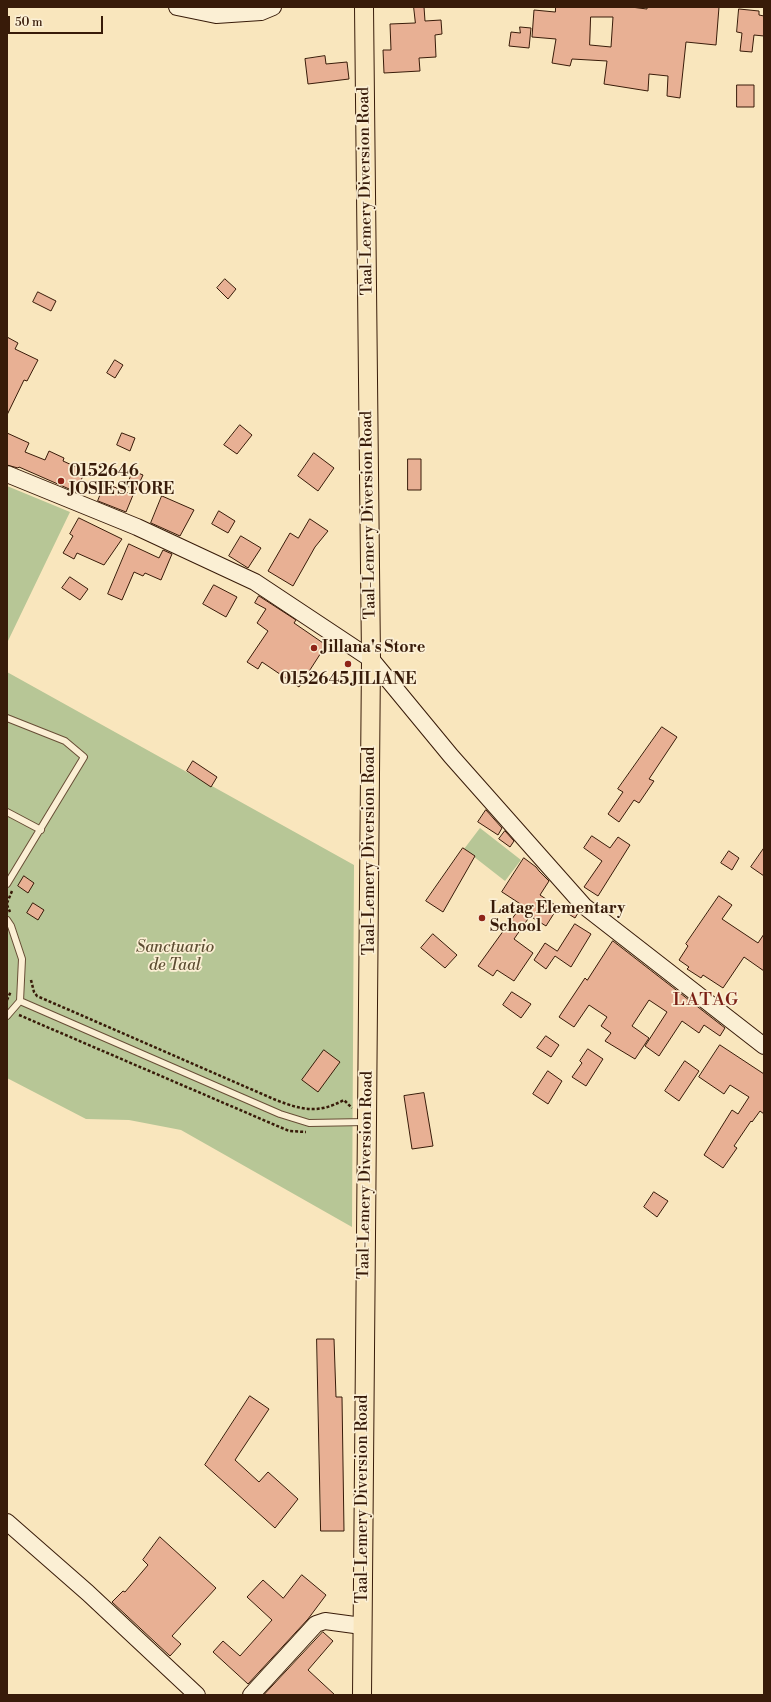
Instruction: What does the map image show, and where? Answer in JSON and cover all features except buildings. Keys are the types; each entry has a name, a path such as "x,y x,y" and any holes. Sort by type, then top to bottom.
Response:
{"main road":[{"name":"Taal-Lemery Diversion Road","path":"362,1695 371,659 364,7"}],"street":[{"path":"177,7 216,15 261,12 274,7"},
{"path":"7,474 138,527 255,582 371,659 451,756 584,906 764,1046"},
{"path":"7,1522 88,1592 197,1695"},
{"path":"250,1695 316,1624 325,1621 362,1626"}],"lane":[{"path":"7,718 65,741 84,757 7,884"},
{"path":"7,812 41,830"},
{"path":"7,1016 20,1001 22,959 11,926 10,918"},
{"path":"20,1001 280,1114 309,1123 367,1122"}],"path":[{"path":"10,918 7,904 16,884"},
{"path":"29,975 34,992 37,996 269,1097 300,1109 310,1110 333,1106 344,1100 367,1122"},
{"path":"14,1020 19,1014 289,1131 308,1133"}],"green space":[{"path":"7,486 70,512 7,643"},
{"name":"Sanctuario de Taal","path":"7,672 354,865 352,1227 181,1130 129,1120 86,1119 7,1078"},
{"path":"480,828 521,860 505,881 464,849"}],"place":[{"name":"0152646 JOSIE STORE","path":"61,481"},
{"name":"Jillana's Store","path":"314,648"},
{"name":"0152645 JILIANE","path":"348,664"},
{"name":"Latag Elementary School","path":"482,918"}],"district":[{"name":"LATAG","path":"706,1001"}]}
